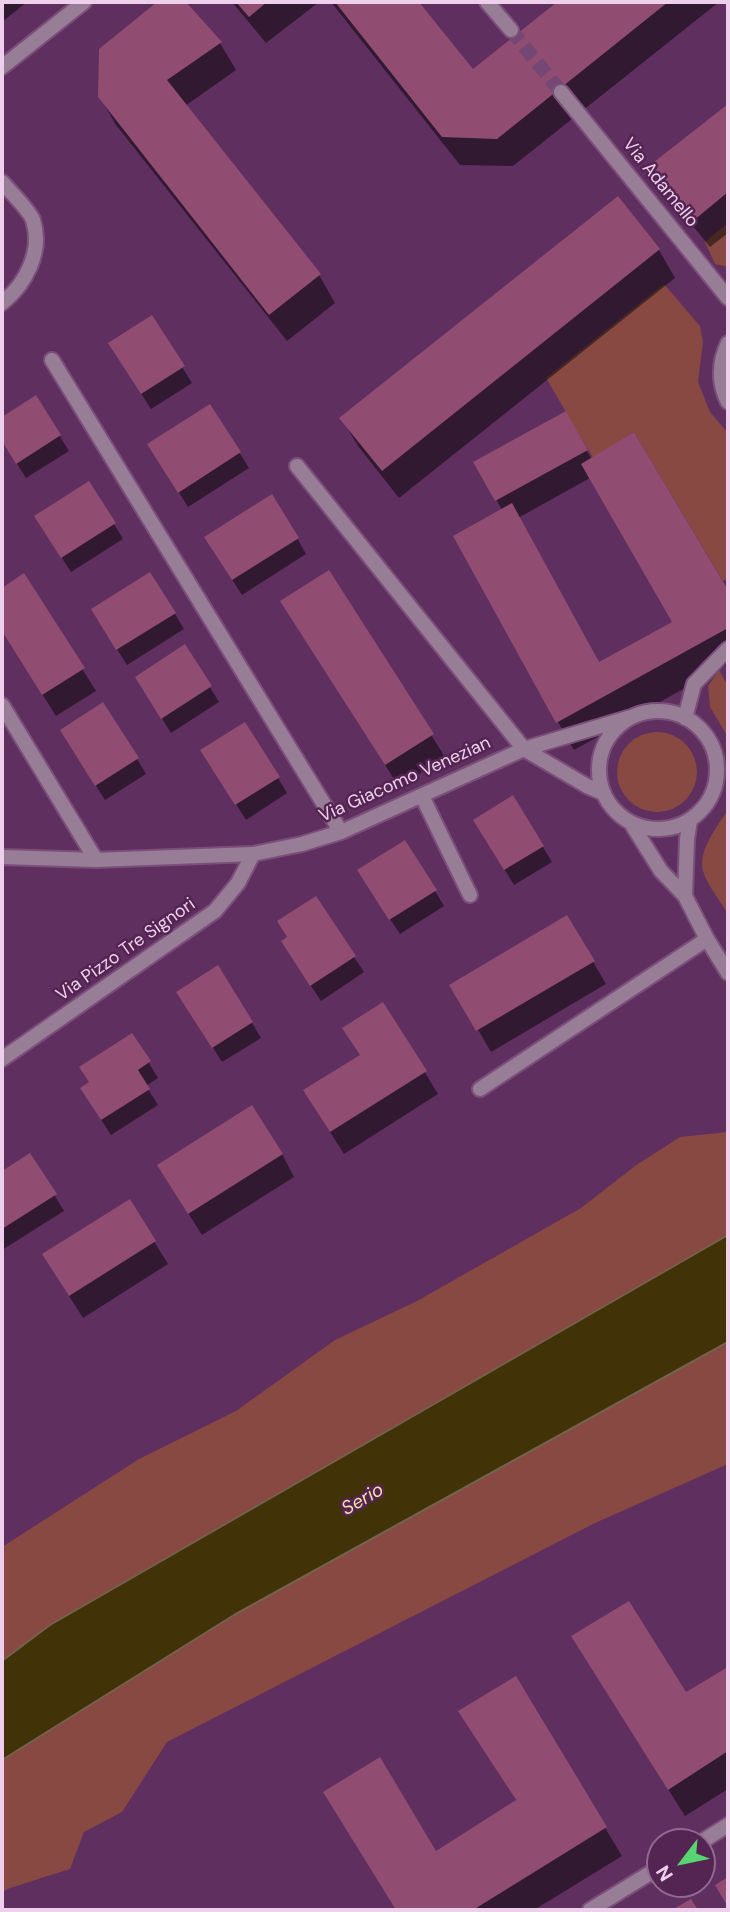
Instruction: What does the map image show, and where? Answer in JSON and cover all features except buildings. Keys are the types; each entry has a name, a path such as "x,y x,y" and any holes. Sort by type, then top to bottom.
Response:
{"street":[{"path":"2,67 84,2"},
{"path":"487,2 510,30"},
{"name":"Via Adamello","path":"561,92 728,298"},
{"path":"2,182 33,219 36,246 29,272 2,303"},
{"path":"728,343 720,374 728,402"},
{"path":"52,360 341,832"},
{"path":"297,466 524,749 603,793"},
{"path":"685,718 694,684 728,649"},
{"path":"2,705 96,860"},
{"path":"648,711 667,711 685,718 701,730 712,747 717,767 710,797 705,806 690,820 671,828 651,829 631,823 610,805 603,793 599,776 600,758 606,741 616,727 631,717 648,711"},
{"name":"Via Giacomo Venezian","path":"2,857 96,860 253,854 302,844 341,832 524,749 631,717"},
{"path":"422,796 470,895"},
{"path":"685,896 690,820"},
{"path":"631,823 661,871 685,896 728,974"},
{"name":"Via Pizzo Tre Signori","path":"2,1059 215,911 238,883 253,854"},
{"path":"480,1089 707,939"},
{"path":"590,1910 646,1876"}],"shaded area":[{"path":"728,223 728,267 715,264 705,242"},
{"path":"664,284 700,326 703,342 698,382 710,412 728,433 728,579 723,581 634,432 593,458 546,378"},
{"path":"719,670 728,686 728,737 710,707 708,686"},
{"path":"657,732 672,735 685,744 694,757 697,772 694,787 685,800 672,809 657,812 642,809 629,800 620,787 617,772 620,757 629,744 642,735"},
{"path":"728,810 728,914 708,883 702,865 708,843"},
{"path":"728,1132 728,1235 50,1625 2,1661 2,1547 139,1459 236,1411 335,1340 417,1301 581,1208 635,1166 680,1137"},
{"path":"728,1342 728,1464 595,1523 167,1742 122,1812 84,1832 70,1869 2,1892 2,1760 234,1615"}],"water":[{"name":"Serio","path":"728,1235 728,1342 234,1615 2,1760 2,1661 50,1625"}],"tunnel":[{"path":"511,30 561,92"}]}
